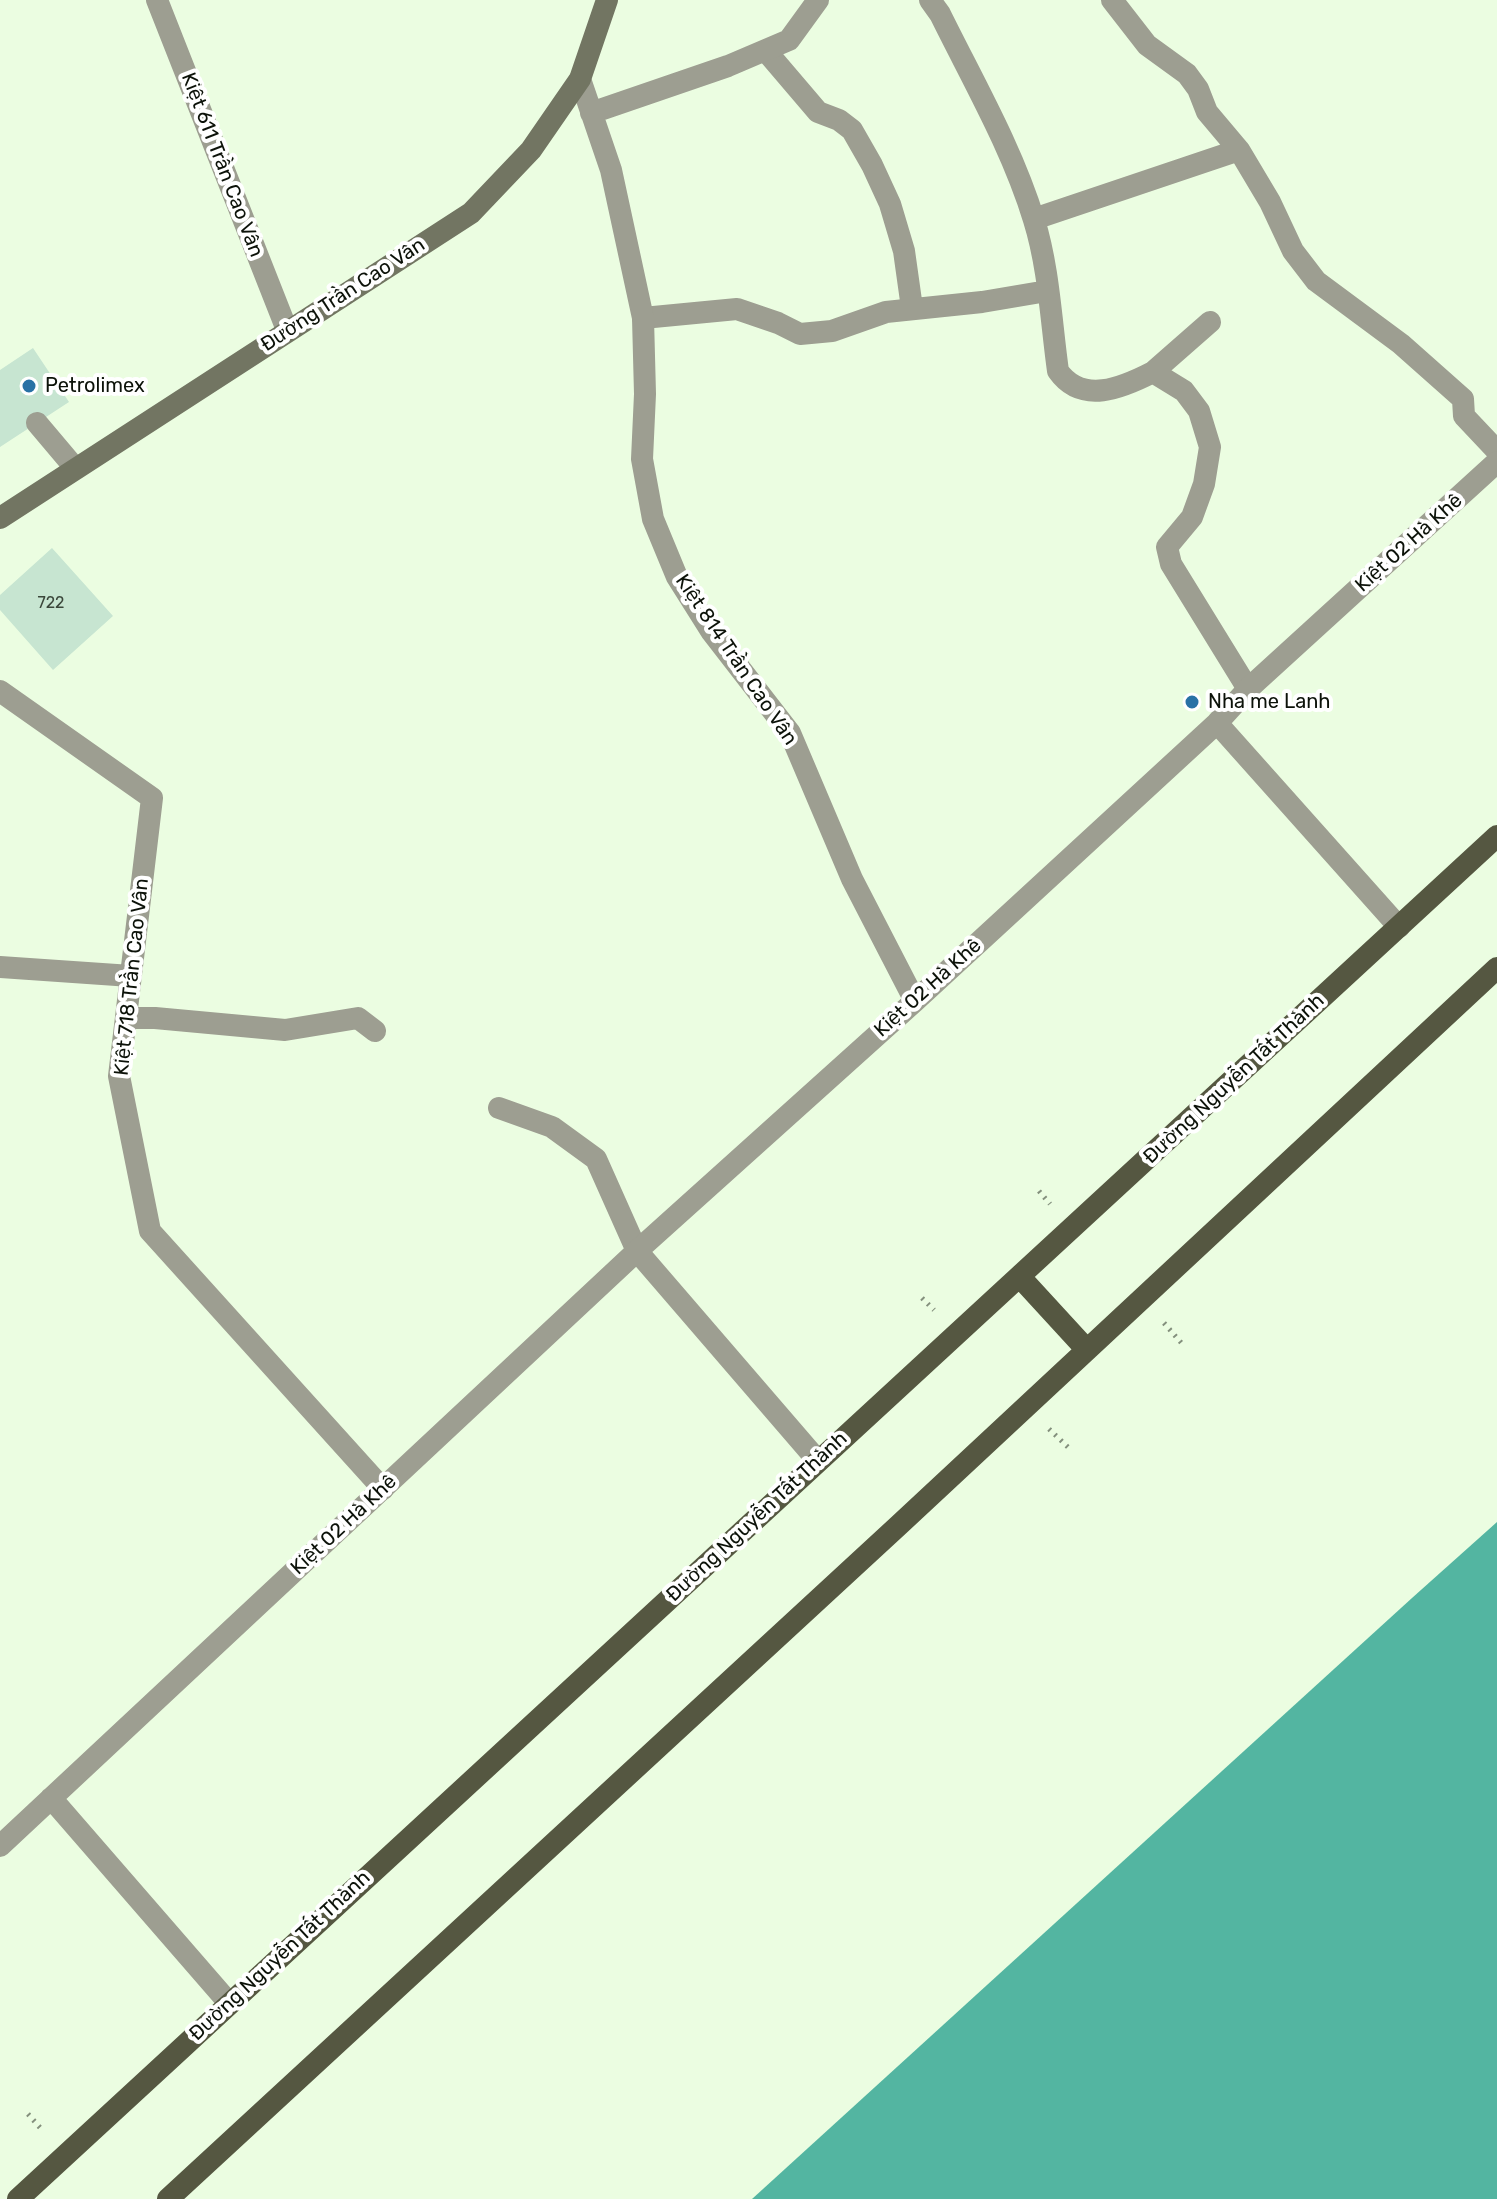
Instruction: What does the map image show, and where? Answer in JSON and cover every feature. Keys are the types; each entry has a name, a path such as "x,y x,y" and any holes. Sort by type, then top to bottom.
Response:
{"main road":[{"name":"Đường Trần Cao Vân","path":"0,518 471,213 531,150 580,79 607,0"},
{"name":"Đường Nguyễn Tất Thành","path":"18,2199 1497,836"},
{"path":"168,2199 1497,968"},
{"path":"1020,1277 1087,1350"}],"street":[{"name":"Kiệt 611 Trần Cao Vân","path":"157,0 287,330"},
{"path":"591,113 789,40 818,0"},
{"path":"930,0 940,14 1013,163 1034,219 1042,251 1058,371 1068,385 1090,391 1125,386 1153,372 1210,322"},
{"path":"1111,1 1147,45 1187,74 1198,89 1207,112 1239,150 1270,202 1293,251 1316,281 1401,344 1463,399 1464,416 1497,451"},
{"path":"766,51 818,112 839,120 852,130 859,141 890,204 904,251 912,308"},
{"name":"Kiệt 814 Trần Cao Vân","path":"580,79 611,170 643,318 645,394 642,459 653,519 677,577 711,631 790,733 852,879 915,1001"},
{"path":"1034,219 1239,150"},
{"path":"643,318 737,309 800,334 832,331 886,312 982,302 1047,291"},
{"path":"1153,372 1184,391 1192,401 1199,411 1210,447 1204,484 1192,517 1167,547 1171,564 1248,689"},
{"path":"37,423 75,468"},
{"name":"Kiệt 02 Hà Khê","path":"0,1846 637,1251 915,1001 1217,723 1248,689 1497,462"},
{"name":"Kiệt 718 Trần Cao Vân","path":"0,691 152,798 119,1076 150,1231 383,1489"},
{"path":"1217,723 1399,927"},
{"path":"0,967 131,976"},
{"path":"126,1018 285,1030 358,1018 375,1031"},
{"path":"499,1108 552,1127 596,1159 637,1251 818,1461"},
{"path":"51,1798 229,2003"}],"water":[{"path":"1497,1522 1497,2199 752,2199 1412,1598"}],"building":[{"name":"Petrolimex","path":"33,348 69,402 0,447 0,370"},
{"path":"52,548 113,616 53,670 0,610 0,595"}],"place":[{"name":"Petrolimex","path":"29,386"},
{"name":"Nha me Lanh","path":"1192,702"}]}
